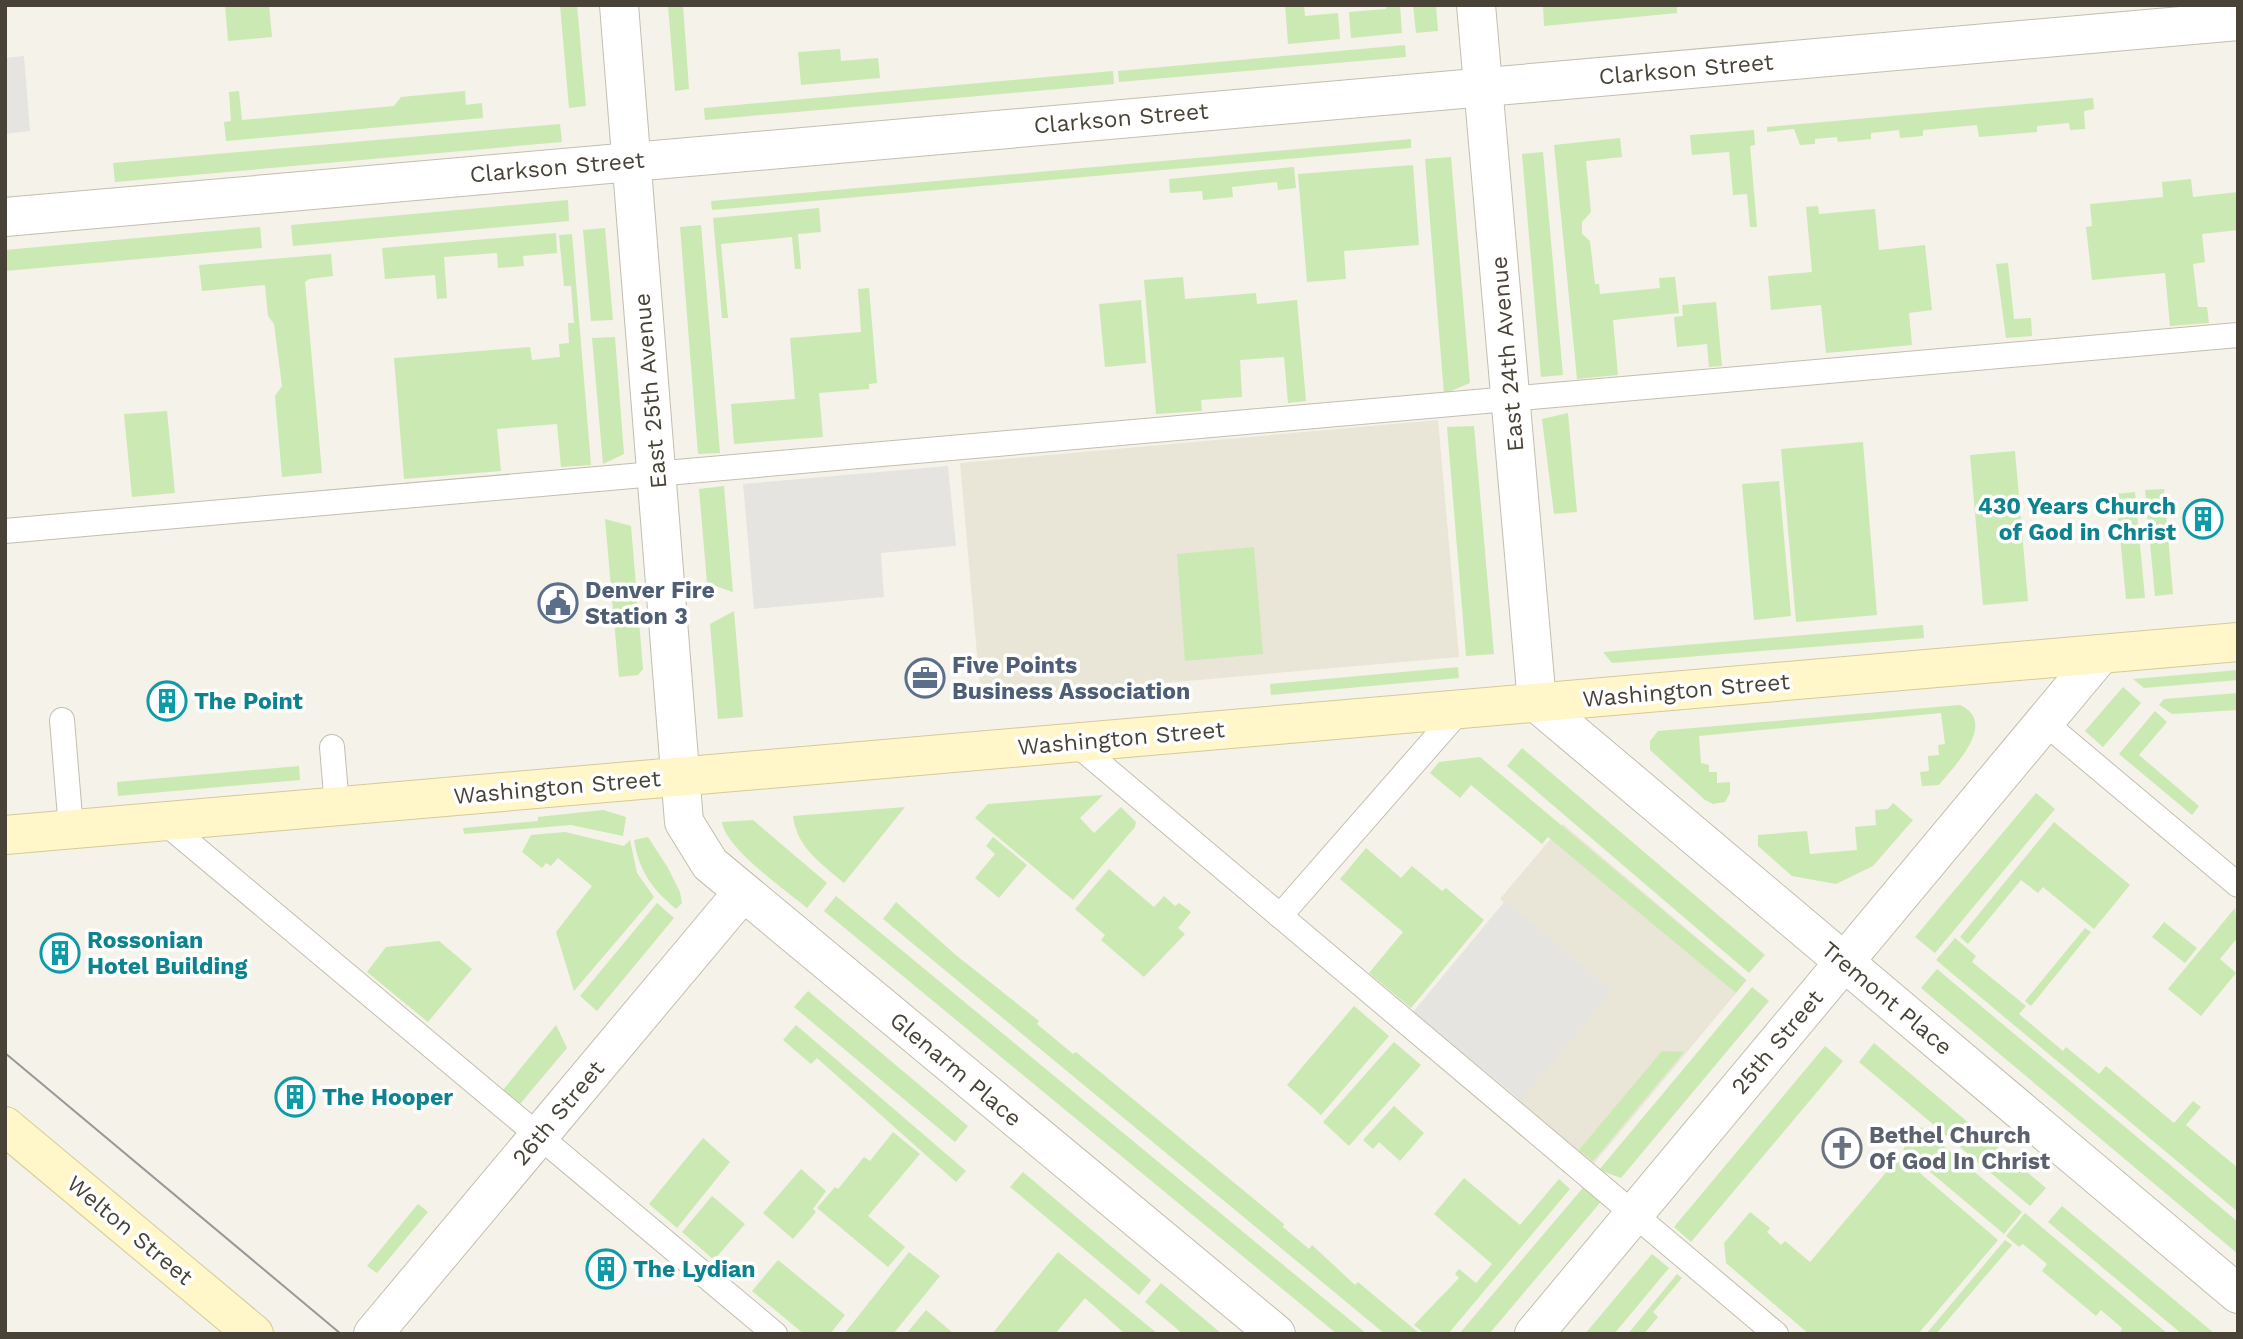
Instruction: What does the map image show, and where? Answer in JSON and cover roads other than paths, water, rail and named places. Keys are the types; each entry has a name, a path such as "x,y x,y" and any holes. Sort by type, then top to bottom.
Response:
{"street":[{"name":"East 25th Avenue","path":"619,5 681,776"},
{"name":"East 24th Avenue","path":"1476,5 1536,703"},
{"name":"Clarkson Street","path":"5,217 2238,21"},
{"name":"Washington Street","path":"5,835 2238,642"},
{"name":"25th Street","path":"1534,1334 2101,654"},
{"name":"Tremont Place","path":"1536,703 2238,1294"},
{"name":"Glenarm Place","path":"681,776 684,822 710,864 1276,1334"},
{"name":"26th Street","path":"373,1334 743,892"},
{"name":"Welton Street","path":"5,1126 254,1334"}],"lane":[{"path":"5,531 1511,401 1572,392 2238,335"},
{"path":"1280,916 1461,709"},
{"path":"62,720 71,829"},
{"path":"2045,723 2238,885"},
{"path":"1074,743 1776,1334"},
{"path":"332,747 337,806"},
{"path":"163,821 775,1334"}],"tram line":[{"path":"5,1053 341,1334"}],"place":[{"name":"430 Years Church of God in Christ","path":"2203,519"},
{"name":"Denver Fire Station 3","path":"558,603"},
{"name":"Five Points Business Association","path":"925,678"},
{"name":"The Point","path":"167,701"},
{"name":"Rossonian Hotel Building","path":"60,953"},
{"name":"The Hooper","path":"295,1097"},
{"name":"Bethel Church Of God In Christ","path":"1842,1148"},
{"name":"The Lydian","path":"606,1269"}]}
